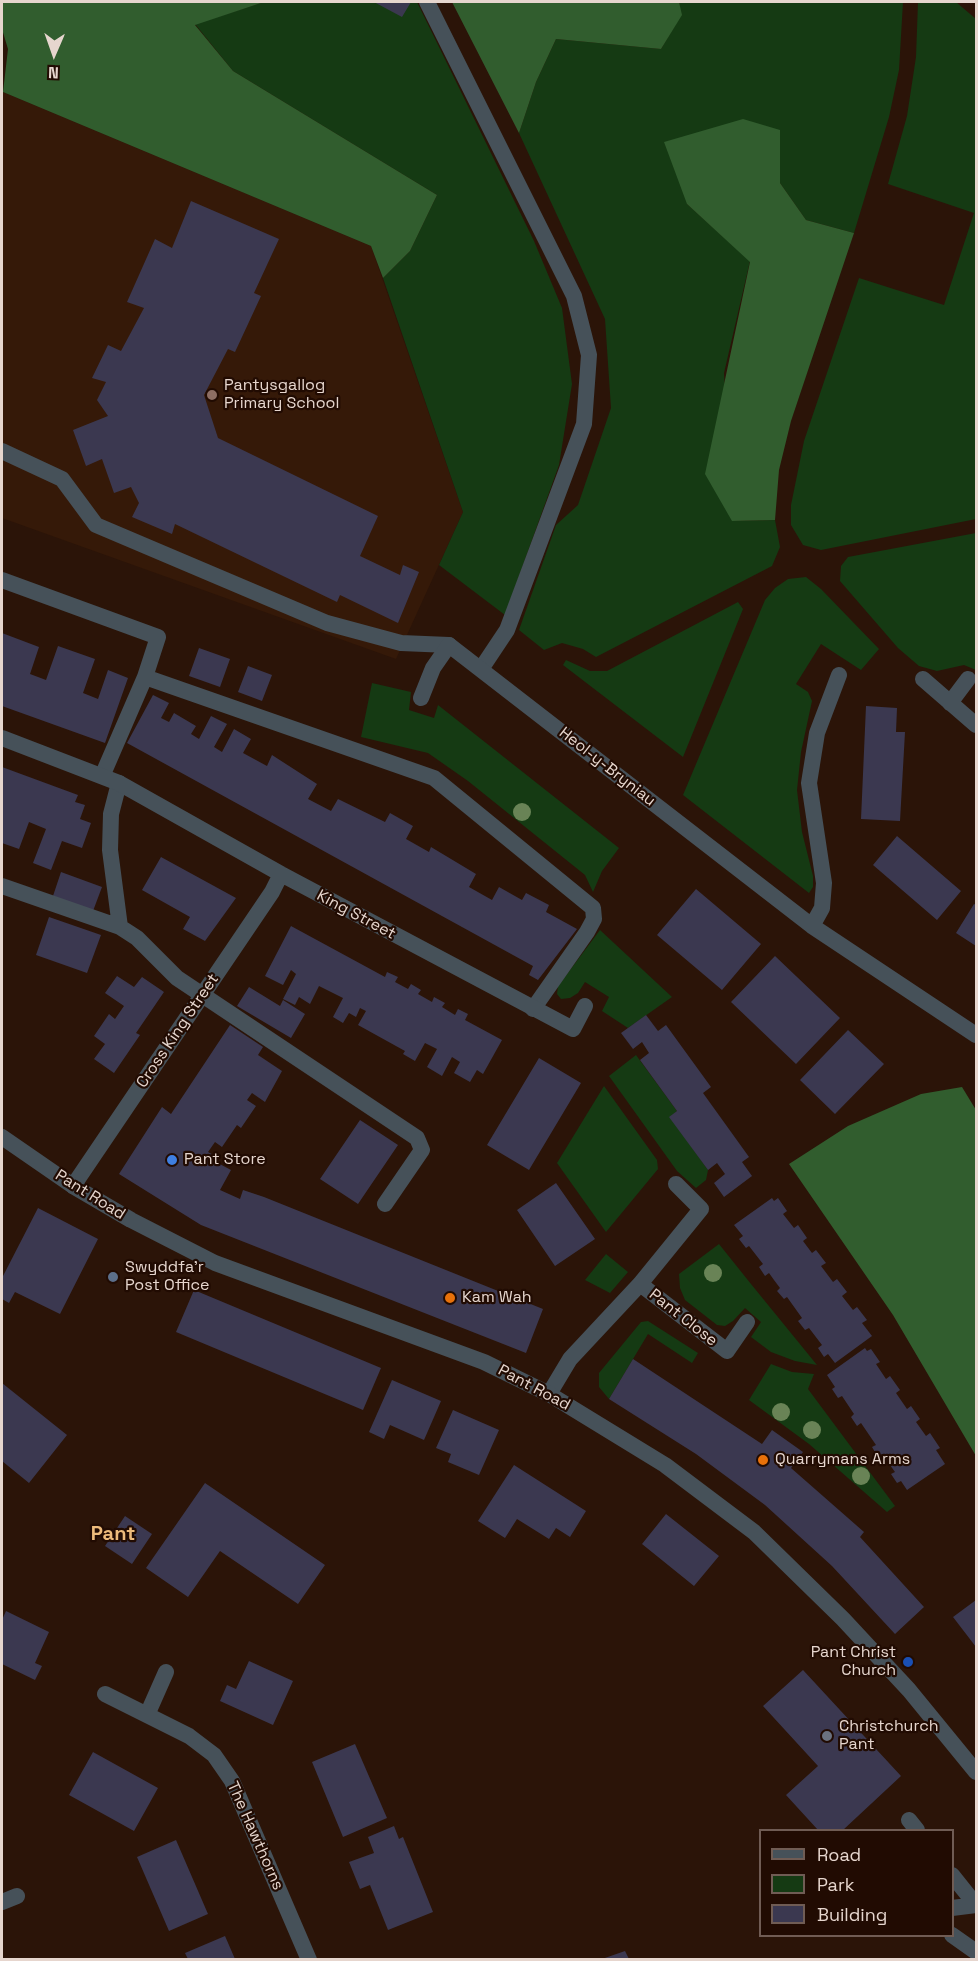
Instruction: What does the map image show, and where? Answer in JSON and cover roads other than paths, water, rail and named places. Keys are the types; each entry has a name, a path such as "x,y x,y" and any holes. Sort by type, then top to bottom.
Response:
{"street":[{"path":"428,2 574,296 589,355 584,424 507,630 481,669"},
{"path":"2,451 63,479 96,525 327,623 401,644 449,645"},
{"path":"2,580 158,637 145,677 103,774"},
{"path":"421,698 433,668 449,645"},
{"name":"Heol-y-Bryniau","path":"449,645 812,926 976,1035"},
{"path":"812,926 822,908 825,883 809,783 816,733 839,675"},
{"path":"145,677 434,778 593,908 594,919 587,932 533,1009"},
{"path":"923,679 976,725"},
{"path":"950,703 968,679"},
{"name":"King Street","path":"2,738 103,774 281,874 573,1029 585,1006"},
{"path":"119,783 111,814 110,850 120,927"},
{"name":"Cross King Street","path":"73,1186 281,874"},
{"path":"2,886 120,927 137,938 177,978 417,1137 422,1150 385,1204"},
{"name":"Pant Road","path":"2,1137 73,1186 215,1263 484,1362 549,1394 665,1465 754,1532 843,1619 909,1690 976,1772"},
{"name":"Pant Close","path":"549,1394 570,1359 640,1284 701,1209 676,1184"},
{"name":"Pant Close","path":"640,1284 727,1351 747,1322"},
{"path":"147,1714 166,1672"},
{"name":"The Hawthorns","path":"105,1694 189,1736 214,1755 232,1781 309,1959"},
{"path":"954,1878 976,1905"},
{"path":"954,1908 976,1905"},
{"path":"954,1936 976,1952"}],"place":[{"name":"Pantysgallog Primary School","path":"212,395"},
{"name":"Pant Store","path":"172,1160"},
{"name":"Swyddfa'r Post Office","path":"113,1277"},
{"name":"Kam Wah","path":"450,1298"},
{"name":"Quarrymans Arms","path":"763,1460"},
{"name":"Pant Christ Church","path":"908,1662"},
{"name":"Christchurch Pant","path":"827,1736"}],"district":[{"name":"Pant","path":"113,1535"}]}
